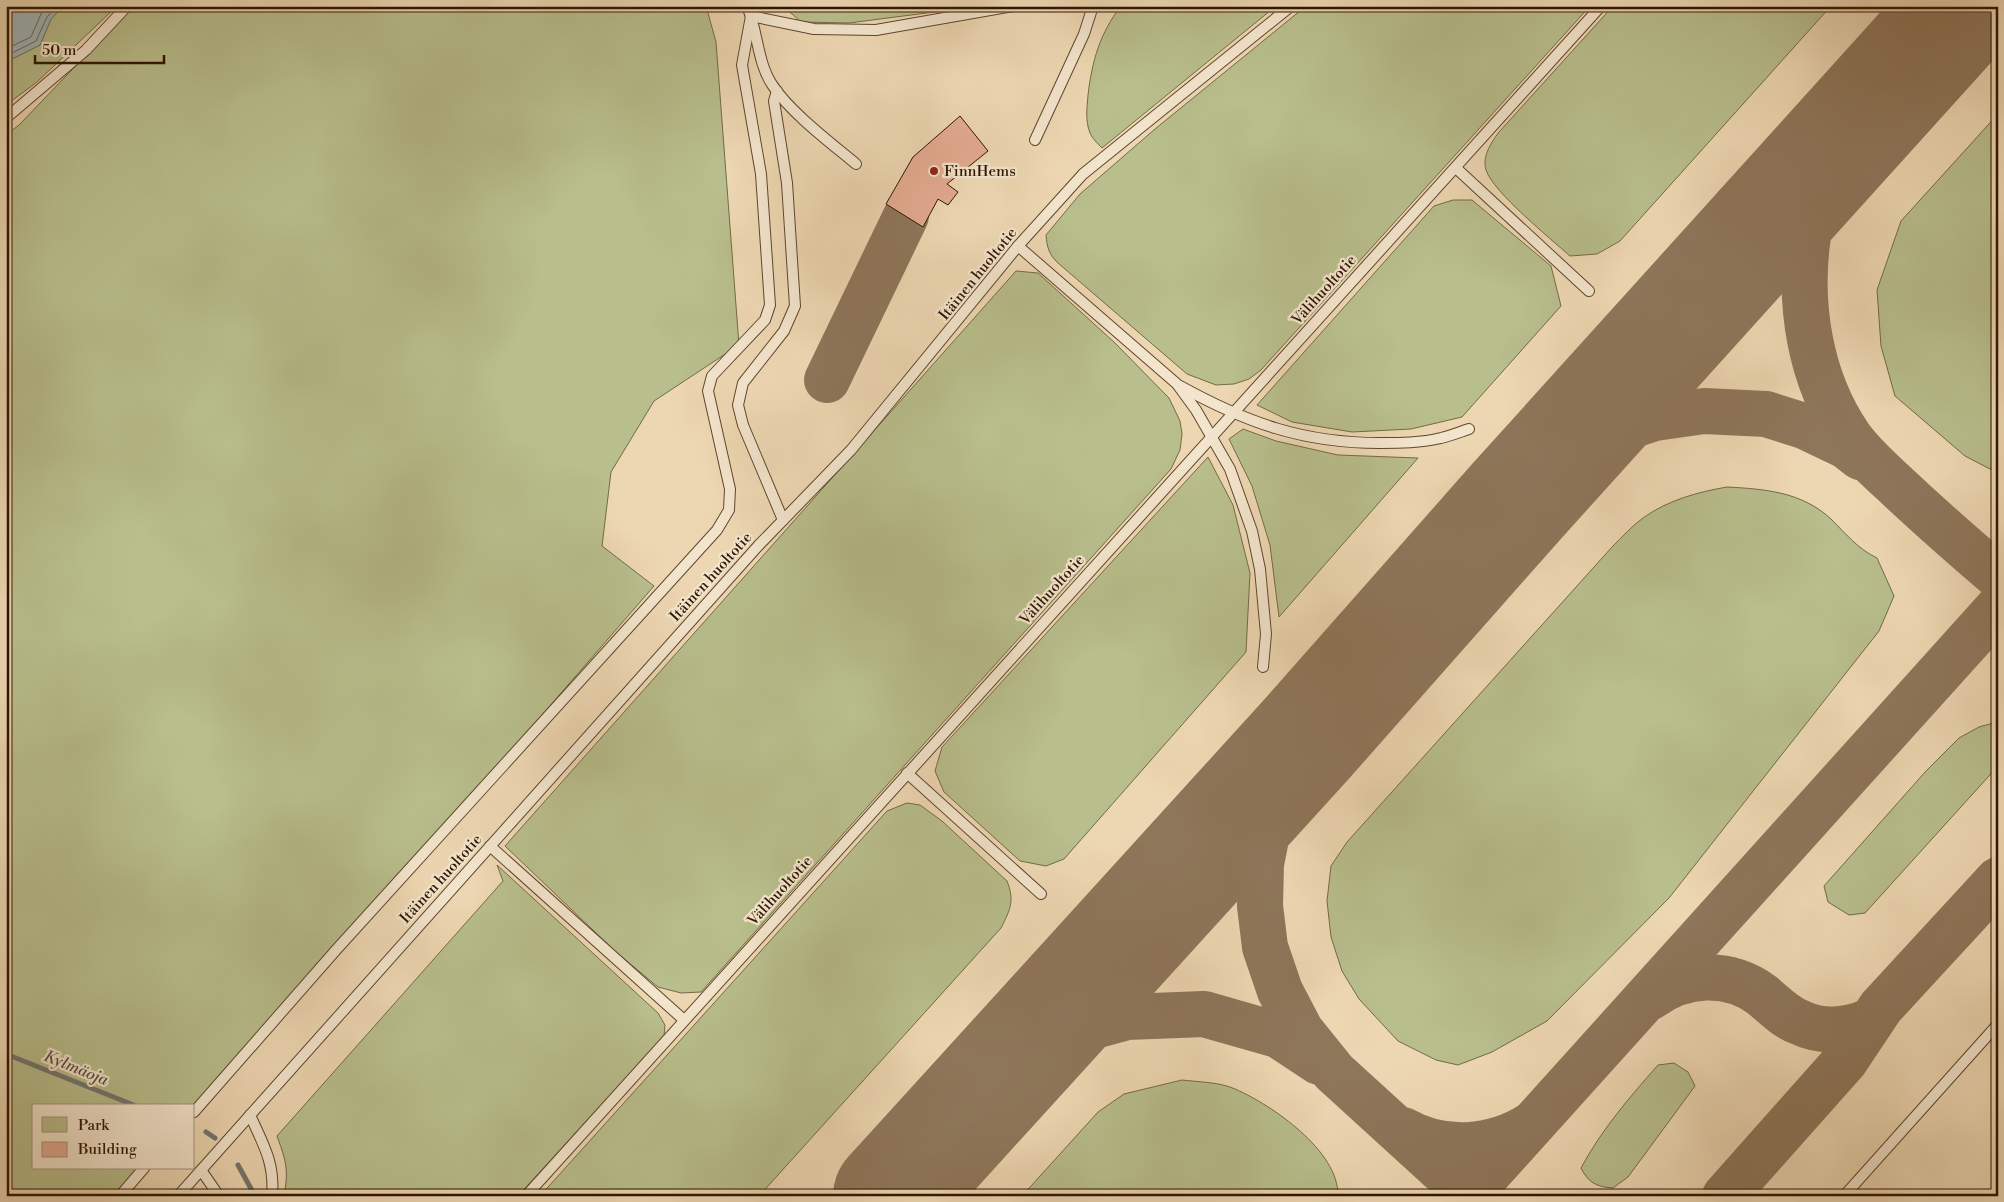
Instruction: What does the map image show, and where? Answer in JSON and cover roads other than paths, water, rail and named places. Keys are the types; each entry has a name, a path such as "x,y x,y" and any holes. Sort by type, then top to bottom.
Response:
{"lane":[{"path":"6,118 86,50 127,6"},
{"path":"749,11 814,29 876,30 1013,6"},
{"path":"1035,140 1084,34 1093,6"},
{"name":"Itäinen huoltotie","path":"178,1196 783,520 851,450 1018,246 1083,174 1291,6"},
{"name":"Välihuoltotie","path":"526,1196 1601,6"},
{"path":"749,11 763,63 772,86 815,129 856,164"},
{"path":"195,1111 342,943 717,530 729,510 730,489 708,391 712,376 765,320 770,306 761,174 742,65 749,11"},
{"path":"777,91 774,101 787,183 795,306 784,331 743,383 738,405 743,425 783,520"},
{"path":"1456,168 1589,291"},
{"path":"1018,246 1177,384 1233,412 1299,436 1351,443 1416,442 1440,438 1470,428"},
{"path":"1177,384 1196,410 1230,469 1252,531 1260,570 1266,634 1263,666"},
{"path":"907,773 1040,894"},
{"path":"490,846 684,1020"},
{"path":"1844,1196 1998,1024"},
{"path":"250,1115 270,1159 273,1181 272,1196"},
{"path":"120,1196 142,1170"},
{"path":"201,1170 219,1196"}],"water":[{"path":"6,6 63,6 51,19 40,45 6,62"}],"waterway":[{"name":"Kylmäoja","path":"6,1054 131,1104"},
{"path":"206,1132 215,1138"},
{"path":"238,1165 255,1196"}],"place":[{"name":"FinnHems","path":"934,171"}]}
